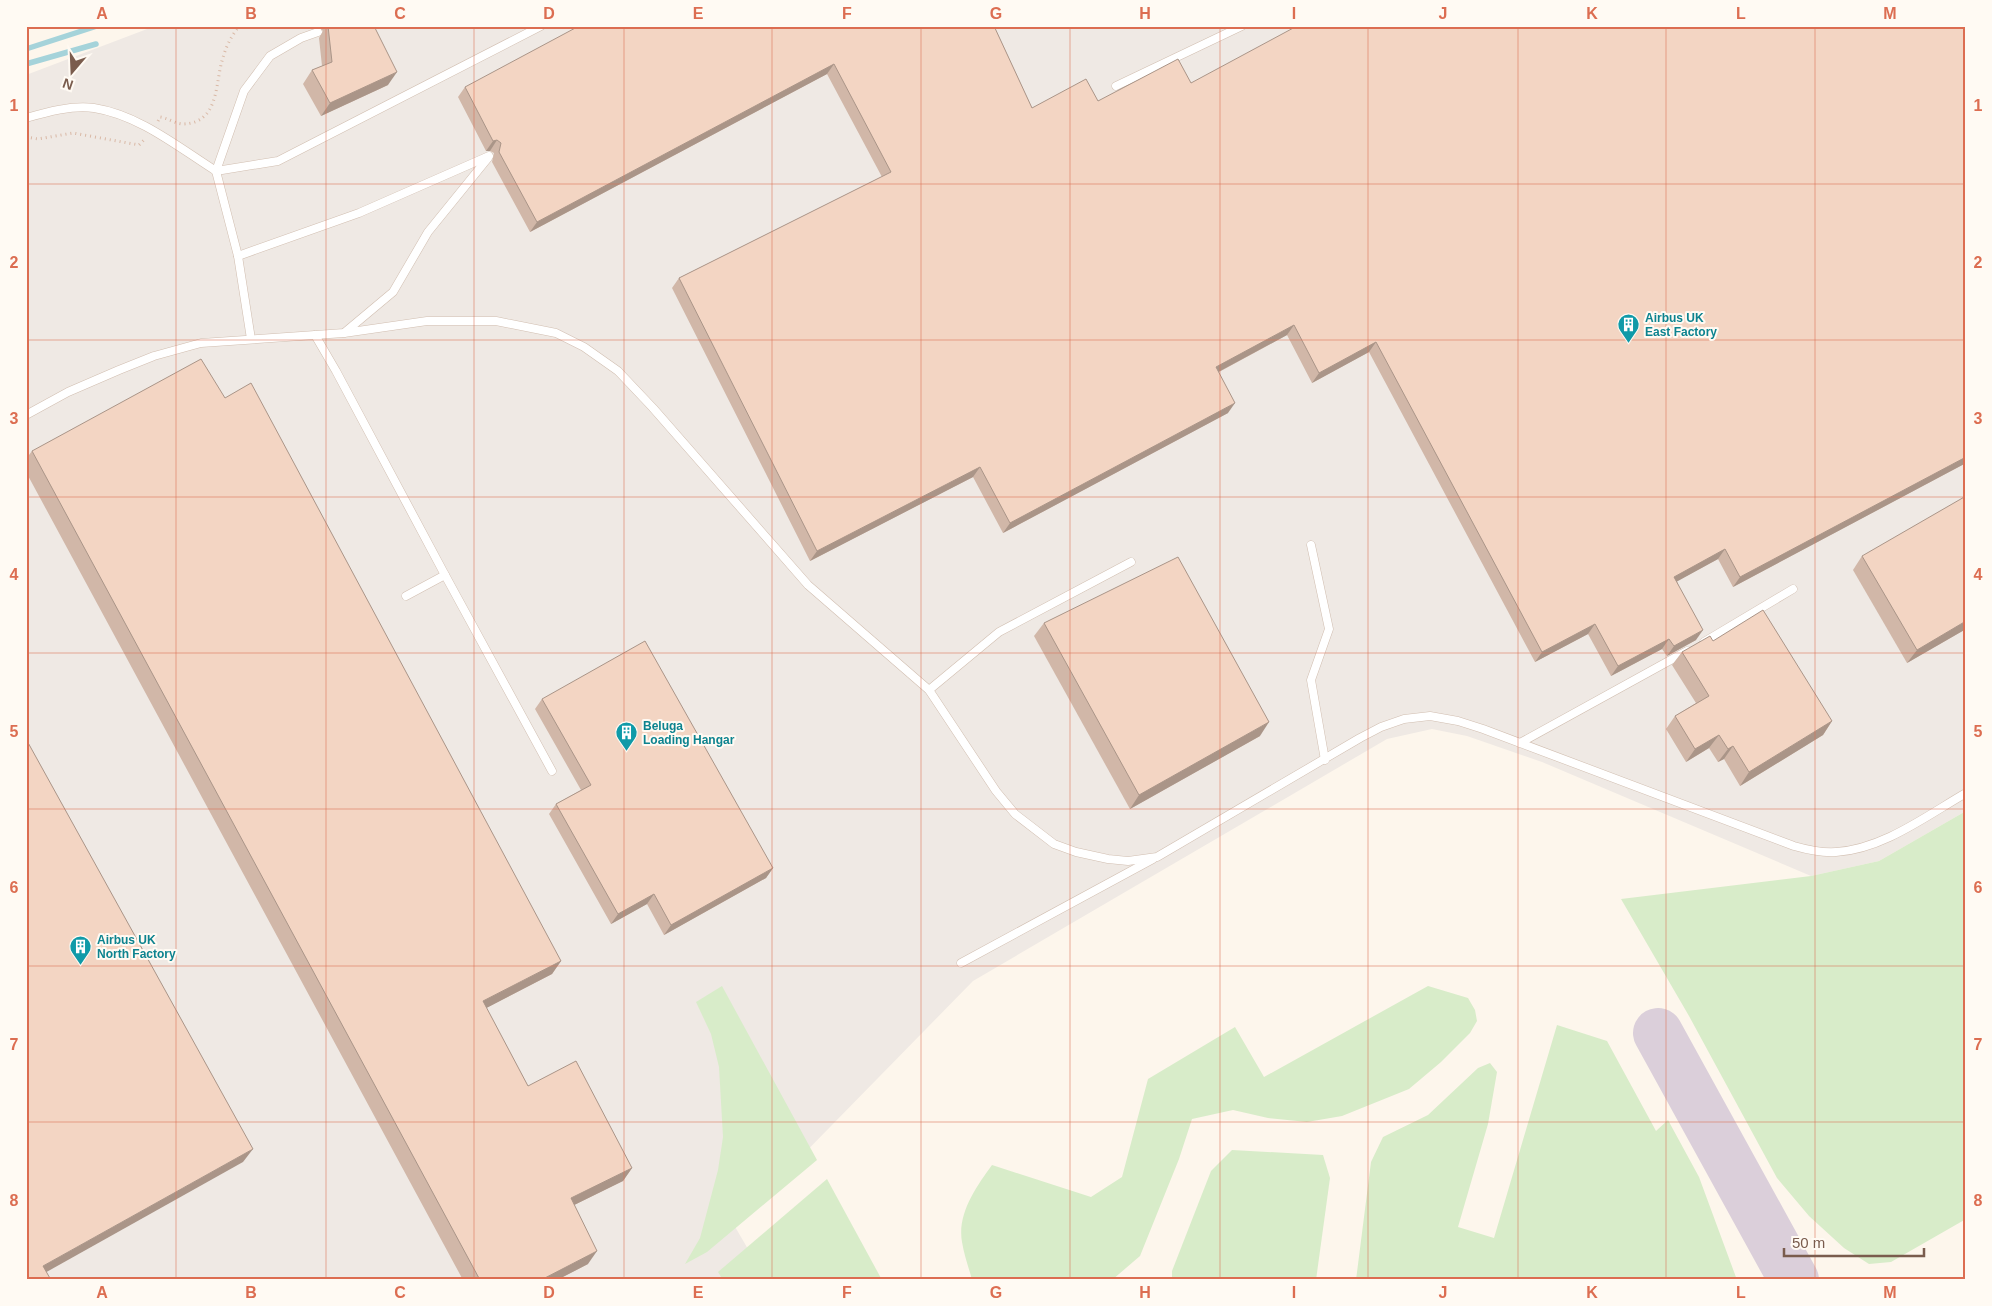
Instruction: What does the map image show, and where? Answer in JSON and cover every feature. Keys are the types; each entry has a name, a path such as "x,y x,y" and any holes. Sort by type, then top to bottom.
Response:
{"lane":[{"path":"26,118 44,112 71,108 93,108 119,115 151,130 216,171 278,161 541,26"},
{"path":"1116,86 1242,26"},
{"path":"252,339 238,256 216,171 244,91 254,77 270,56 300,38 318,32"},
{"path":"238,256 359,213 489,156 428,232 392,292 344,333"},
{"path":"26,415 68,392 154,356 201,343 344,333 427,321 496,321 556,333 584,347 618,371 653,408 808,585 929,690 996,790 1016,814 1054,844 1076,852 1108,860 1128,861 1158,857"},
{"path":"315,335 552,771"},
{"path":"1311,545 1329,629 1311,680 1325,760"},
{"path":"929,690 999,632 1132,562"},
{"path":"406,596 444,575"},
{"path":"1520,743 1730,627 1793,589"},
{"path":"961,963 1158,857 1360,738 1404,719 1430,716 1458,721 1794,846 1819,852 1858,849 1876,843 1896,834 1966,793"}],"path":[{"path":"26,137 38,139 73,133 140,145 160,117 181,124 193,122 206,115 215,100 221,62 235,31 240,26"}],"shaded area":[{"path":"155,26 1966,26 1966,811 1879,861 1811,876 1542,762 1467,736 1432,729 1387,739 973,981 734,1225 766,1280 26,1280 26,75"}],"green space":[{"path":"1966,811 1966,1219 1891,1262 1869,1264 1844,1248 1809,1216 1777,1178 1689,1016 1621,899 1811,876 1879,861"},
{"path":"722,986 817,1160 707,1252 685,1264 700,1238 718,1170 723,1137 719,1067 711,1034 696,1002"},
{"path":"1428,986 1468,998 1475,1010 1477,1021 1470,1033 1441,1062 1409,1089 1342,1116 1307,1122 1268,1118 1233,1110 1192,1119 1179,1159 1140,1256 1112,1280 972,1280 962,1242 962,1221 969,1201 992,1165 1091,1197 1122,1177 1148,1079 1235,1027 1264,1077"},
{"path":"1557,1025 1607,1041 1656,1131 1668,1120 1699,1177 1737,1280 1356,1280 1371,1162 1383,1137 1428,1115 1478,1068 1490,1063 1497,1072 1488,1124 1458,1227 1494,1238"},
{"path":"1232,1150 1323,1155 1330,1178 1316,1280 1172,1280 1172,1271 1211,1171"},
{"path":"827,1179 882,1280 723,1280 718,1272"}],"building":[{"path":"328,26 374,26 397,72 330,103 312,70 332,62"},
{"name":"Airbus UK East Factory","path":"579,26 994,26 1032,108 1086,79 1098,101 1178,59 1191,83 1297,26 1966,26 1966,457 1740,577 1725,549 1674,577 1703,630 1674,646 1669,639 1618,666 1595,624 1542,652 1376,342 1319,373 1294,325 1216,367 1235,403 1010,523 980,467 817,551 679,278 891,172 834,64 537,222 499,152 501,143 497,140 493,141 465,87"},
{"path":"201,359 225,398 251,383 561,961 483,1001 528,1086 576,1061 632,1168 571,1198 597,1251 541,1280 480,1280 32,451"},
{"path":"1966,496 1966,621 1917,650 1862,556"},
{"path":"1178,557 1269,722 1139,795 1044,623"},
{"path":"1763,610 1832,721 1749,772 1733,746 1728,749 1719,735 1695,749 1675,716 1709,696 1682,652 1710,636 1713,641"},
{"name":"Beluga Loading Hangar","path":"645,641 773,868 671,925 654,894 618,914 556,804 591,785 542,699"},
{"name":"Airbus UK North Factory","path":"26,739 253,1149 43,1266 51,1280 26,1280"}],"waterway":[{"path":"26,49 97,26"},
{"path":"26,64 96,44"}],"taxiway":[{"path":"1658,1033 1794,1280"}],"place":[{"name":"Airbus UK East Factory","path":"1629,344"},
{"name":"Beluga Loading Hangar","path":"627,752"},
{"name":"Airbus UK North Factory","path":"81,966"}]}
